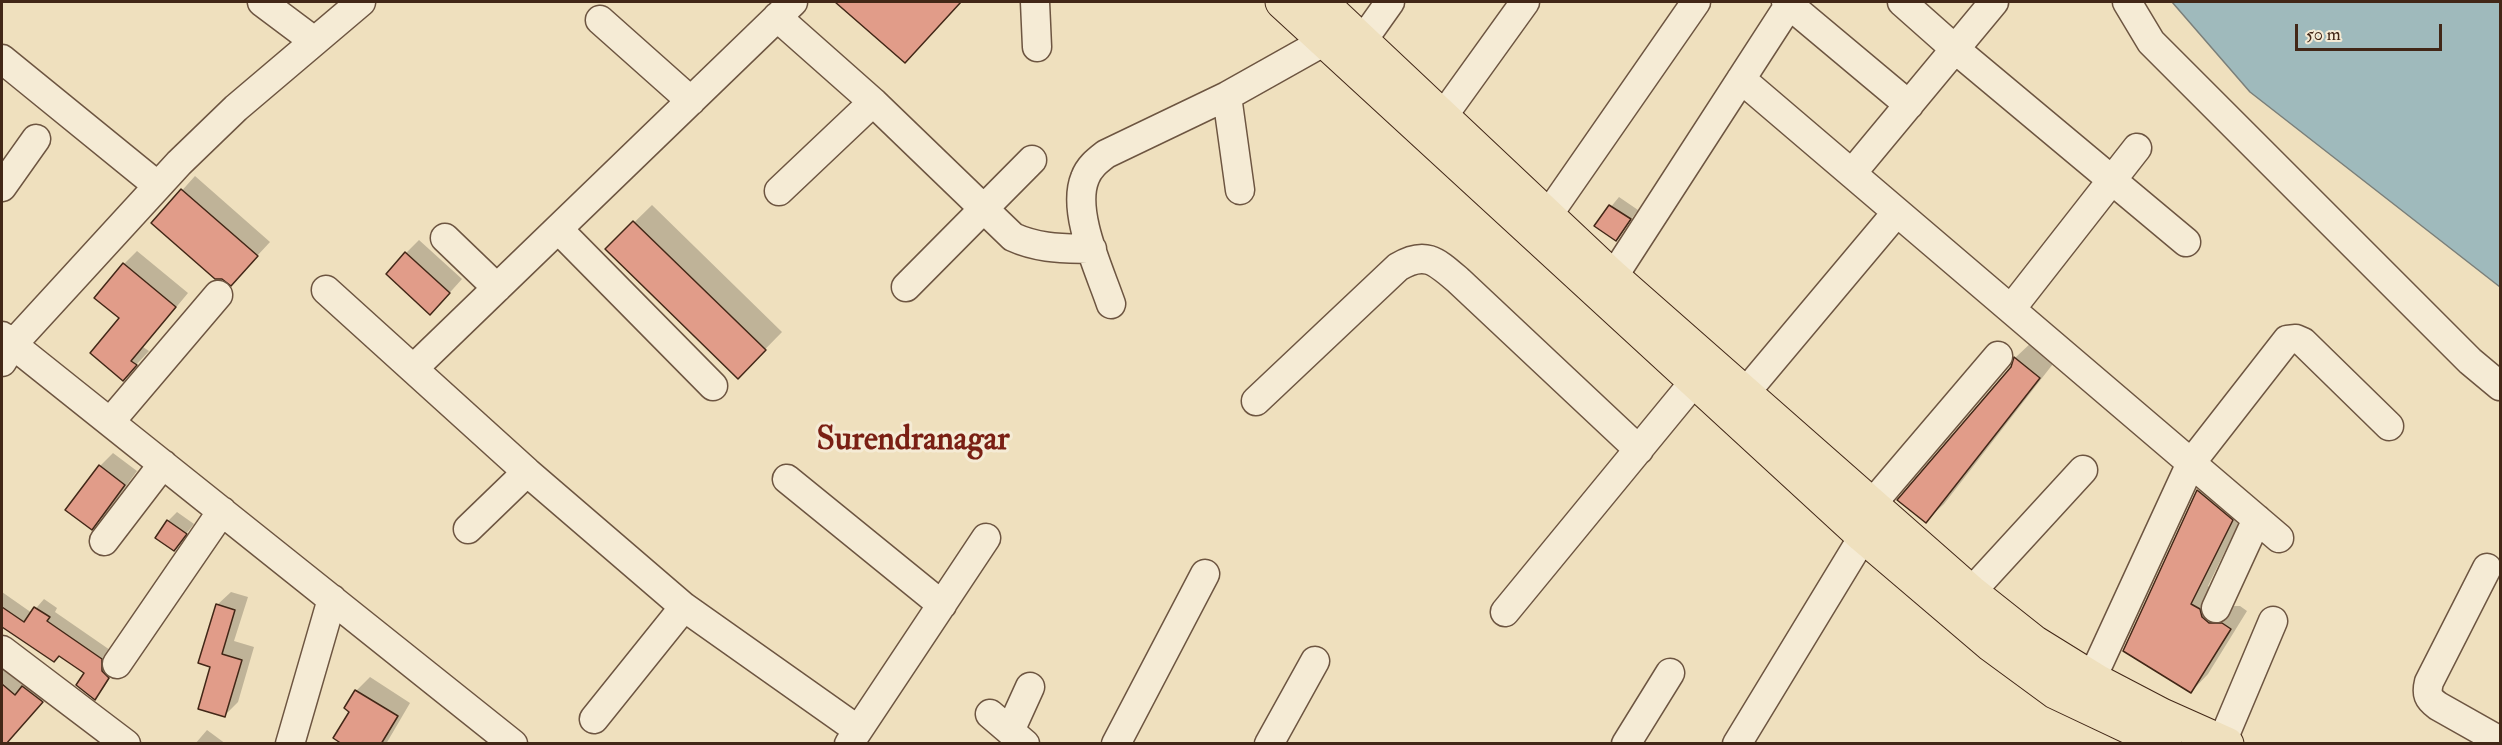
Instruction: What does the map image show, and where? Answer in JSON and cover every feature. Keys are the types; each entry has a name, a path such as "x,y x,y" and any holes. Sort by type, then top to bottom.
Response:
{"highway":[{"path":"1282,2 1443,116 1613,277 1744,393 1871,518 1991,645 2055,692 2165,744"},
{"path":"1322,2 1344,46 1694,382 2034,642 2092,678 2162,715 2225,743"}],"street":[{"path":"262,2 314,41"},
{"path":"361,2 236,108 158,186 5,347 110,422 513,744"},
{"path":"1035,2 1037,47"},
{"path":"1112,304 1092,249 1080,199 1084,178 1092,165 1106,154 1227,96 1344,46 1390,2"},
{"path":"1443,116 1525,2"},
{"path":"1548,215 1696,2"},
{"path":"1613,277 1789,2 1908,105"},
{"path":"1902,2 2186,242"},
{"path":"1852,173 1994,2"},
{"path":"2127,2 2151,42 2470,361 2500,386"},
{"path":"414,368 785,9 873,102 1013,237 1044,248 1092,249"},
{"path":"600,20 690,101"},
{"path":"2,59 158,186"},
{"path":"1741,80 2279,538"},
{"path":"1227,96 1240,190"},
{"path":"779,191 873,102"},
{"path":"2,187 36,139"},
{"path":"2011,309 2137,148"},
{"path":"906,287 1032,160"},
{"path":"1744,393 1897,212"},
{"path":"558,229 713,386"},
{"path":"445,238 497,288"},
{"path":"1256,401 1398,267 1411,259 1424,257 1437,263 1459,281 1639,450"},
{"path":"326,290 527,472 684,608 854,737 986,538"},
{"path":"110,422 218,295"},
{"path":"2092,678 2191,463 2287,340 2296,339 2303,342 2389,426"},
{"path":"1737,744 1871,518 1998,356"},
{"path":"1505,612 1694,382"},
{"path":"104,541 163,464"},
{"path":"1971,592 2084,470"},
{"path":"468,529 527,472"},
{"path":"787,479 942,605"},
{"path":"117,664 222,511"},
{"path":"2216,608 2257,519"},
{"path":"2487,568 2428,682 2426,691 2429,699 2438,706 2500,741"},
{"path":"1116,744 1205,574"},
{"path":"291,744 332,599"},
{"path":"594,719 684,608"},
{"path":"2225,743 2273,621"},
{"path":"2,650 126,744"},
{"path":"1269,744 1315,661"},
{"path":"1626,744 1670,673"},
{"path":"1008,729 1030,687"}],"water":[{"path":"2172,2 2500,2 2500,287 2250,92"}],"building":[{"path":"835,2 961,2 905,63"},
{"path":"181,189 258,256 231,286 222,279 215,279 151,223"},
{"path":"1609,205 1631,219 1616,241 1594,226"},
{"path":"633,221 766,350 738,379 605,249"},
{"path":"405,252 450,293 430,315 386,274"},
{"path":"123,263 176,307 131,361 137,365 123,381 90,353 119,318 94,298"},
{"path":"2014,357 2040,378 1926,523 1897,500 2011,367"},
{"path":"99,465 125,485 92,530 65,510"},
{"path":"2197,490 2233,520 2191,604 2200,609 2202,617 2209,623 2222,623 2231,629 2191,693 2123,651"},
{"path":"167,520 187,534 174,551 155,538"},
{"path":"216,604 235,610 222,654 242,660 225,717 198,709 210,667 198,663"},
{"path":"2,607 24,622 34,607 50,617 47,621 102,659 102,671 109,678 95,700 76,685 84,673 59,656 54,662 2,627"},
{"path":"2,684 15,695 22,686 43,702 6,744 2,744"},
{"path":"355,690 398,716 381,744 342,744 333,738 349,712 344,708"}],"district":[{"name":"Surendranagar","path":"913,442"}]}
